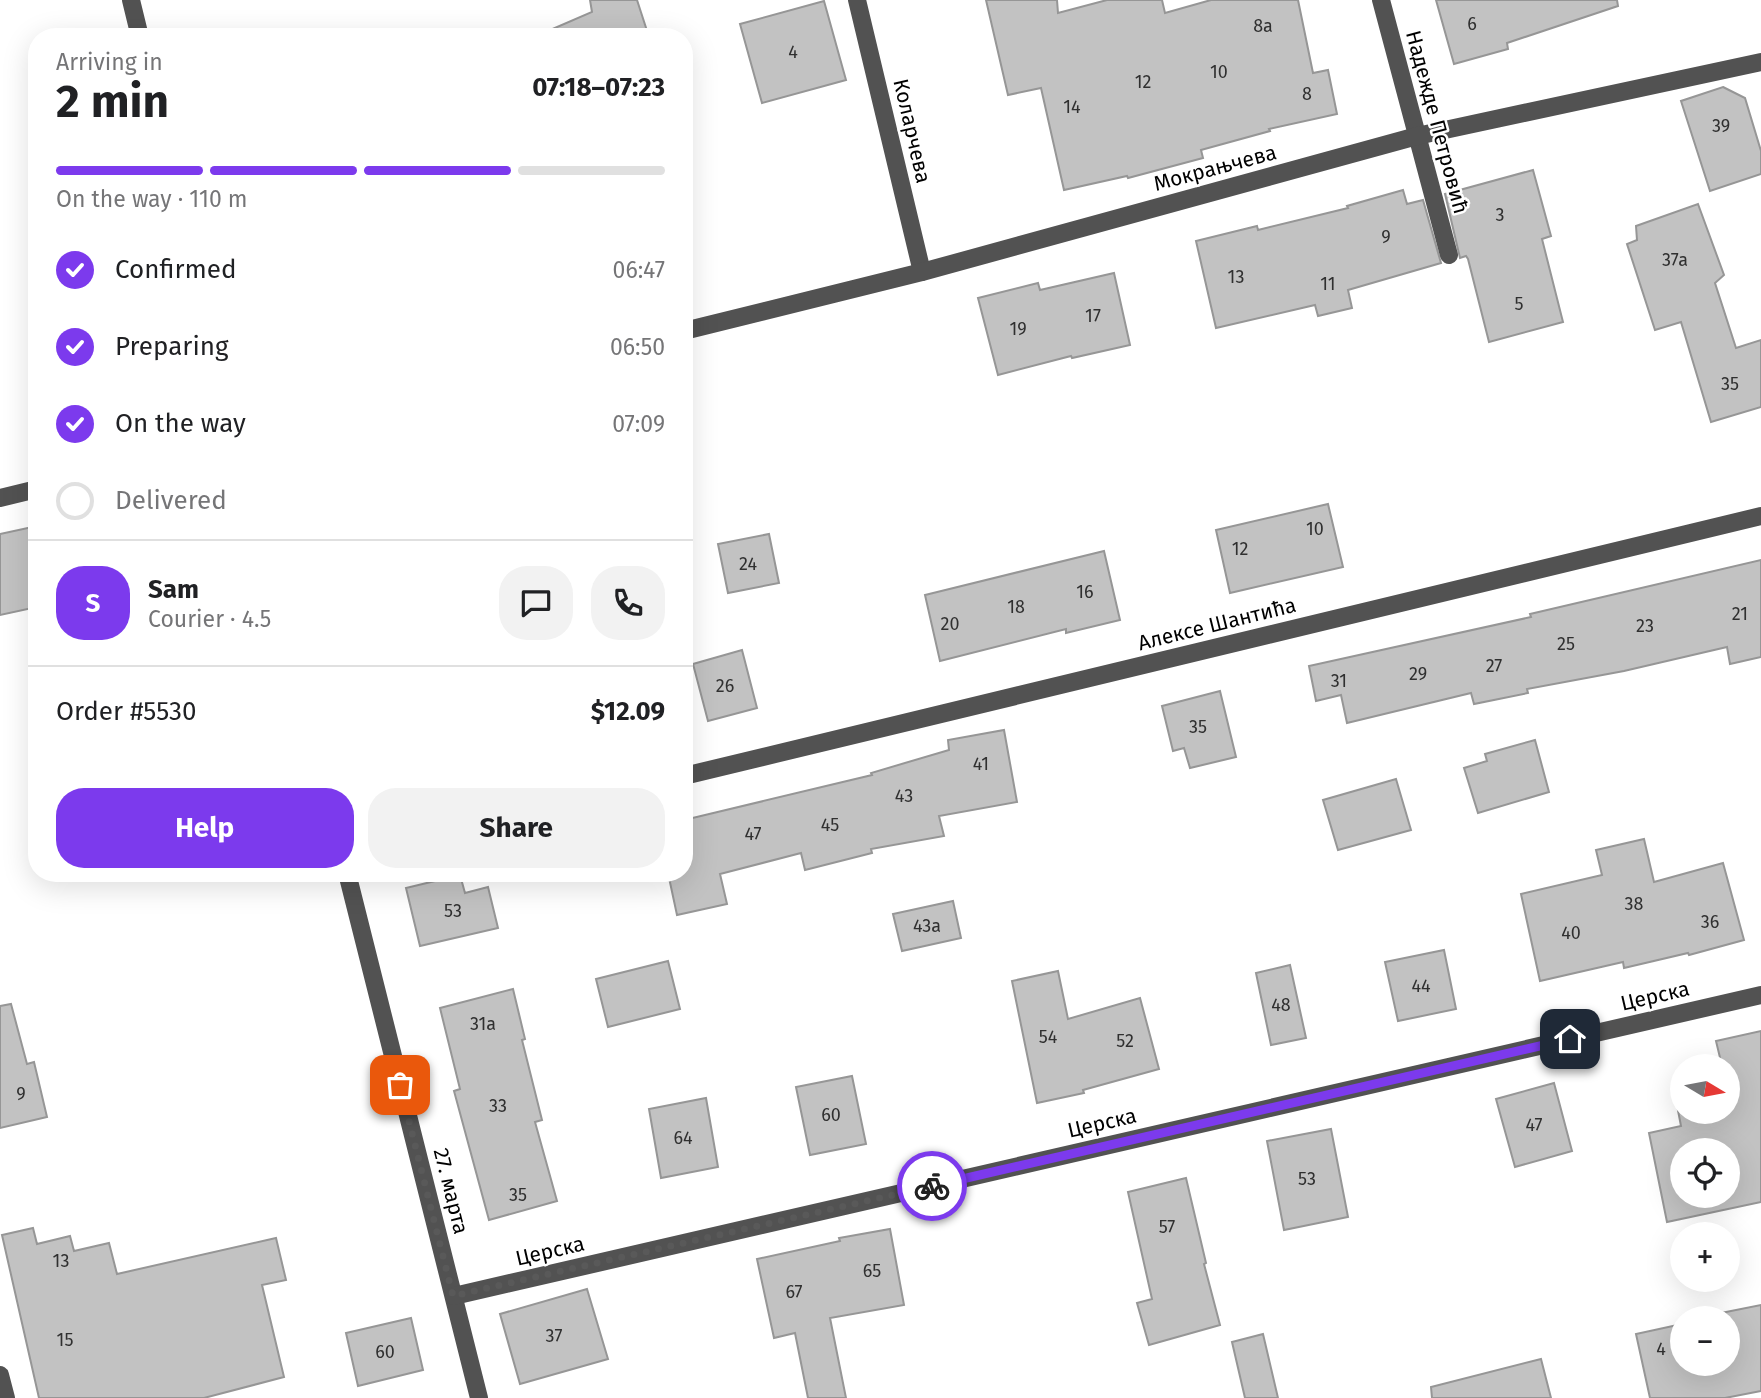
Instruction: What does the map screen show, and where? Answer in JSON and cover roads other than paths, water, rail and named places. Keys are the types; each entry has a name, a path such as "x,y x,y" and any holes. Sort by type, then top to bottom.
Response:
{"street":[{"path":"131,0 139,28"},
{"name":"Коларчева","path":"857,0 922,272"},
{"name":"Надежде Петровић","path":"1381,0 1449,255"},
{"name":"Мокрањчева","path":"693,329 922,272 1417,136 1761,61"},
{"path":"0,498 28,491"},
{"name":"Алексе Шантића","path":"693,774 1761,516"},
{"name":"27. марта","path":"349,882 479,1398"},
{"name":"Церска","path":"453,1296 1761,995"},
{"path":"0,1375 6,1398"}]}
